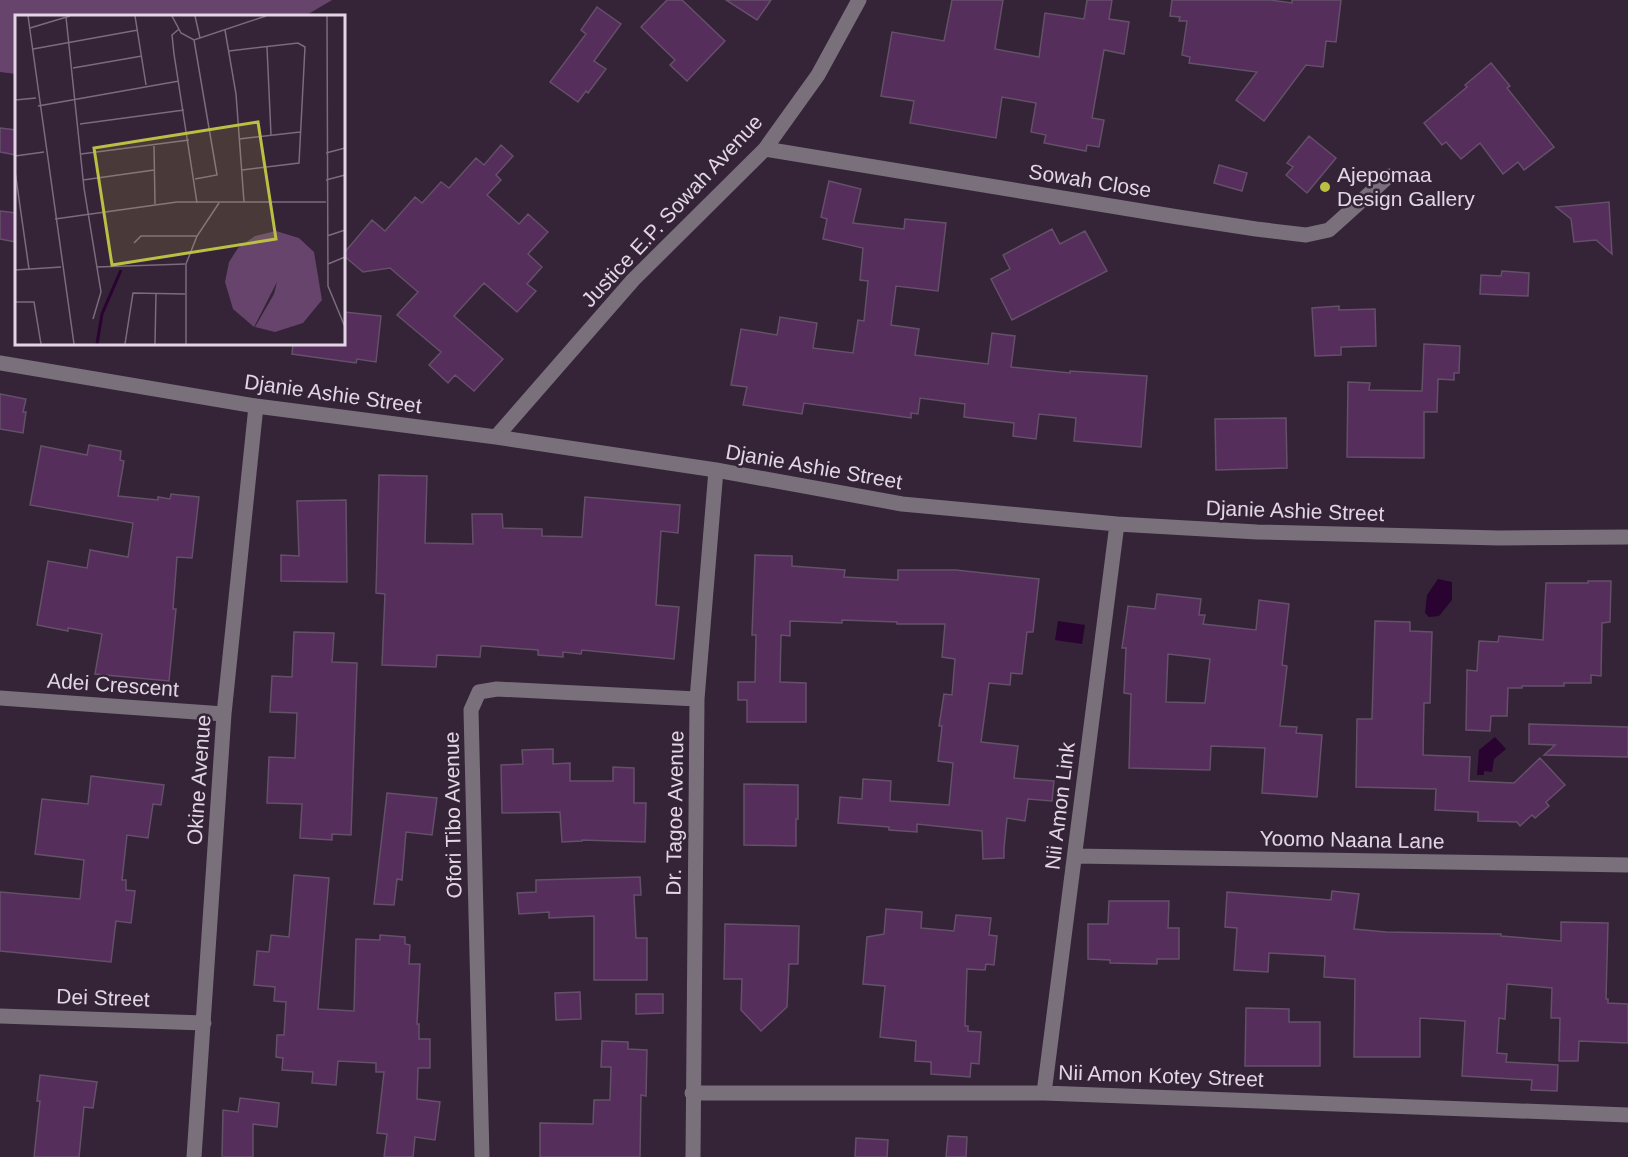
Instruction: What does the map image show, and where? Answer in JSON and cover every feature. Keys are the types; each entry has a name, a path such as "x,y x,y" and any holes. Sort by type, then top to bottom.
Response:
{"street":[{"name":"Justice E.P. Sowah Avenue","path":"496,437 633,280 765,149 818,75 859,0"},
{"name":"Sowah Close","path":"765,149 1178,217 1306,234 1329,230 1389,176"},
{"name":"Djanie Ashie Street","path":"0,363 256,406 496,437 716,470 902,504 1117,524 1257,532 1499,538 1628,537"},
{"name":"Okine Avenue","path":"194,1157 224,714 256,406"},
{"name":"Dr. Tagoe Avenue","path":"693,1157 697,699 716,470"},
{"name":"Nii Amon Link","path":"1044,1093 1117,524"},
{"name":"Ofori Tibo Avenue","path":"482,1157 471,710 479,692 497,689 697,699"},
{"name":"Adei Crescent","path":"0,698 224,714"},
{"name":"Yoomo Naana Lane","path":"1074,856 1628,865"},
{"name":"Dei Street","path":"0,1016 204,1023"},
{"name":"Nii Amon Kotey Street","path":"693,1093 1044,1093 1628,1114"}],"shaded area":[{"path":"0,0 332,0 307,15 15,15 15,74 0,72"},
{"path":"1438,579 1452,582 1452,600 1439,616 1429,617 1425,613 1427,595"},
{"path":"1058,621 1085,625 1082,644 1055,640"},
{"path":"1495,737 1506,749 1494,759 1492,772 1484,771 1484,775 1477,775 1479,750"}],"building":[{"path":"667,0 682,0 725,41 687,81 670,65 675,60 641,27"},
{"path":"726,0 771,0 757,20"},
{"path":"952,0 1003,0 995,49 1039,57 1045,13 1084,19 1087,0 1112,0 1109,19 1129,22 1124,54 1104,50 1092,118 1104,120 1099,147 1087,145 1086,151 1044,143 1046,135 1031,132 1036,103 1002,97 996,138 910,123 914,101 881,96 892,32 944,41"},
{"path":"1172,0 1270,0 1292,3 1292,0 1341,0 1336,42 1326,41 1323,67 1306,65 1264,121 1236,100 1257,72 1189,63 1190,57 1182,55 1187,21 1179,21 1180,17 1170,16"},
{"path":"597,7 621,24 594,61 606,69 588,93 586,91 578,102 550,82 586,34 581,30"},
{"path":"1491,63 1510,86 1507,88 1554,147 1524,170 1518,162 1503,174 1480,143 1461,159 1446,142 1442,145 1424,123 1467,87 1465,85"},
{"path":"0,128 15,130 15,155 0,152"},
{"path":"1309,136 1336,158 1307,193 1286,175 1293,167 1287,163"},
{"path":"501,145 513,156 496,175 501,180 487,195 519,224 528,214 548,232 528,254 542,267 527,284 536,291 517,312 484,283 454,316 503,359 474,391 455,375 448,383 429,365 441,352 397,315 418,292 390,268 363,272 345,257 345,252 372,220 385,231 415,197 422,203 441,182 449,188 476,158 484,165"},
{"path":"1219,165 1247,173 1242,191 1214,183"},
{"path":"829,181 861,189 853,223 904,229 905,219 946,223 938,291 896,286 891,325 919,329 915,355 988,364 992,333 1015,336 1011,367 1070,373 1070,371 1147,376 1141,447 1074,441 1076,418 1039,414 1036,439 1013,436 1014,423 964,417 965,404 920,398 918,414 911,413 911,418 804,403 802,414 743,405 747,387 731,385 741,329 777,335 780,317 817,323 813,348 853,353 858,320 864,321 868,281 860,280 863,248 823,239 827,219 821,217"},
{"path":"1609,202 1612,254 1596,240 1574,242 1571,219 1556,207"},
{"path":"0,211 15,213 15,242 0,239"},
{"path":"1052,229 1060,244 1085,231 1107,271 1012,320 991,279 1010,269 1003,255"},
{"path":"1502,271 1529,273 1528,296 1480,294 1481,275 1501,276"},
{"path":"1339,306 1339,310 1375,309 1376,346 1341,347 1341,355 1315,356 1312,308"},
{"path":"345,312 381,316 376,362 357,359 356,363 292,354 293,345 345,345"},
{"path":"1424,344 1460,346 1459,373 1454,373 1454,380 1438,379 1437,412 1424,412 1424,458 1347,457 1348,382 1370,383 1369,390 1422,391"},
{"path":"0,394 26,399 23,412 26,412 23,433 0,429"},
{"path":"1286,418 1287,468 1216,470 1215,419"},
{"path":"89,445 121,451 120,460 124,461 118,496 158,500 158,497 170,499 171,494 199,497 192,558 177,557 173,609 176,609 169,681 95,674 102,634 37,625 48,561 87,568 90,550 128,557 133,523 30,505 41,446 87,455"},
{"path":"379,475 427,476 425,543 473,544 472,514 502,514 503,528 542,529 542,536 582,537 585,497 680,505 678,533 661,531 656,605 679,607 674,659 582,650 581,654 563,652 563,657 538,655 538,650 481,646 480,657 437,655 436,667 382,665 385,594 376,593"},
{"path":"346,500 347,582 281,581 281,555 299,556 297,501"},
{"path":"755,555 792,556 792,566 845,570 844,577 898,580 898,570 956,570 1039,579 1033,632 1027,632 1022,674 1011,673 1010,685 989,683 981,742 1018,746 1014,778 1054,781 1052,801 1028,799 1025,821 1007,818 1004,858 983,859 982,831 917,824 917,832 838,823 840,797 862,799 863,779 891,781 890,801 949,805 953,763 938,761 942,726 939,726 944,694 952,695 955,659 942,657 945,624 897,624 897,622 842,620 842,623 790,621 790,636 781,635 780,682 806,683 806,722 747,722 747,700 738,700 738,682 755,682 756,635 752,635"},
{"path":"1588,581 1611,581 1610,622 1602,623 1601,676 1591,675 1591,683 1508,688 1507,716 1491,716 1490,731 1466,730 1467,670 1477,671 1479,641 1498,642 1499,636 1543,640 1546,583 1588,583"},
{"path":"1157,594 1201,599 1199,615 1205,615 1203,624 1256,630 1259,600 1289,604 1282,665 1287,666 1280,726 1297,727 1296,733 1322,735 1317,797 1262,793 1265,748 1211,746 1210,770 1129,768 1131,694 1124,693 1126,648 1122,648 1128,606 1155,609","holes":["1168,654 1210,659 1205,703 1166,702"]},
{"path":"1375,621 1410,622 1410,631 1432,632 1430,703 1424,703 1423,755 1470,757 1469,781 1514,783 1540,758 1565,785 1546,802 1549,806 1535,818 1532,815 1520,826 1517,822 1478,821 1478,812 1435,810 1436,789 1356,787 1357,719 1372,719"},
{"path":"294,632 334,633 332,662 357,663 351,835 332,834 332,840 300,838 302,804 267,803 269,757 295,758 297,713 270,712 272,676 292,677"},
{"path":"1529,724 1628,727 1628,757 1544,755 1555,745 1529,744"},
{"path":"553,749 553,764 570,763 570,781 613,781 613,767 634,768 634,803 646,803 645,842 582,840 562,842 560,812 502,813 501,765 523,764 522,750"},
{"path":"91,776 164,785 161,805 153,804 148,838 127,835 122,880 126,880 126,890 135,891 131,923 116,921 111,962 0,951 0,892 80,899 84,860 35,854 42,799 88,804"},
{"path":"744,784 798,785 796,846 744,845"},
{"path":"387,793 437,798 432,835 406,832 402,880 397,879 394,905 374,904"},
{"path":"294,875 329,878 318,1009 354,1011 356,939 380,940 380,935 405,937 405,944 410,945 409,964 420,964 417,1024 419,1024 419,1039 430,1039 430,1068 418,1068 417,1099 440,1102 435,1140 415,1137 413,1157 384,1157 387,1134 377,1133 384,1072 376,1072 376,1063 338,1061 336,1085 312,1083 313,1072 282,1070 283,1058 276,1057 277,1035 284,1035 286,1002 274,1001 275,987 254,985 257,951 269,952 271,935 289,937"},
{"path":"640,877 641,895 634,895 636,938 647,938 647,980 594,980 594,916 549,918 549,912 519,914 517,893 536,892 536,880"},
{"path":"1332,891 1359,894 1354,929 1386,932 1501,934 1501,936 1561,941 1561,922 1608,923 1606,999 1608,1003 1628,1004 1628,1043 1579,1041 1578,1061 1559,1061 1560,1018 1551,1018 1552,988 1507,984 1505,1019 1499,1018 1497,1053 1507,1054 1506,1062 1558,1065 1557,1091 1531,1090 1532,1080 1462,1076 1465,1021 1420,1018 1420,1057 1354,1057 1355,979 1324,977 1325,956 1269,953 1268,972 1234,970 1237,928 1225,927 1227,892 1331,900"},
{"path":"1109,901 1169,901 1168,928 1179,928 1179,959 1157,959 1157,964 1110,963 1110,960 1088,959 1088,924 1108,924"},
{"path":"886,909 922,912 921,928 954,931 956,915 991,918 989,935 997,936 994,965 986,964 985,970 967,969 965,1026 968,1026 968,1031 981,1032 979,1064 971,1063 970,1077 931,1074 931,1062 915,1061 916,1041 880,1037 885,986 863,984 867,937 884,934"},
{"path":"725,924 799,926 798,964 789,964 787,1007 761,1031 741,1010 742,979 724,979"},
{"path":"580,992 581,1019 556,1020 555,993"},
{"path":"636,994 663,994 663,1013 636,1014"},
{"path":"1246,1008 1289,1009 1289,1022 1320,1022 1320,1066 1245,1066"},
{"path":"602,1041 628,1042 628,1049 647,1050 646,1096 641,1095 640,1157 540,1157 540,1123 593,1124 594,1100 610,1100 611,1067 601,1067"},
{"path":"40,1075 97,1082 93,1108 84,1107 79,1157 34,1157 40,1101 37,1101"},
{"path":"240,1098 279,1103 277,1127 253,1124 253,1157 222,1157 223,1110 238,1112"},
{"path":"948,1136 967,1137 966,1157 946,1157"},
{"path":"856,1138 888,1140 887,1157 855,1157"}],"place":[{"name":"Ajepomaa Design Gallery","path":"1325,187"}]}
